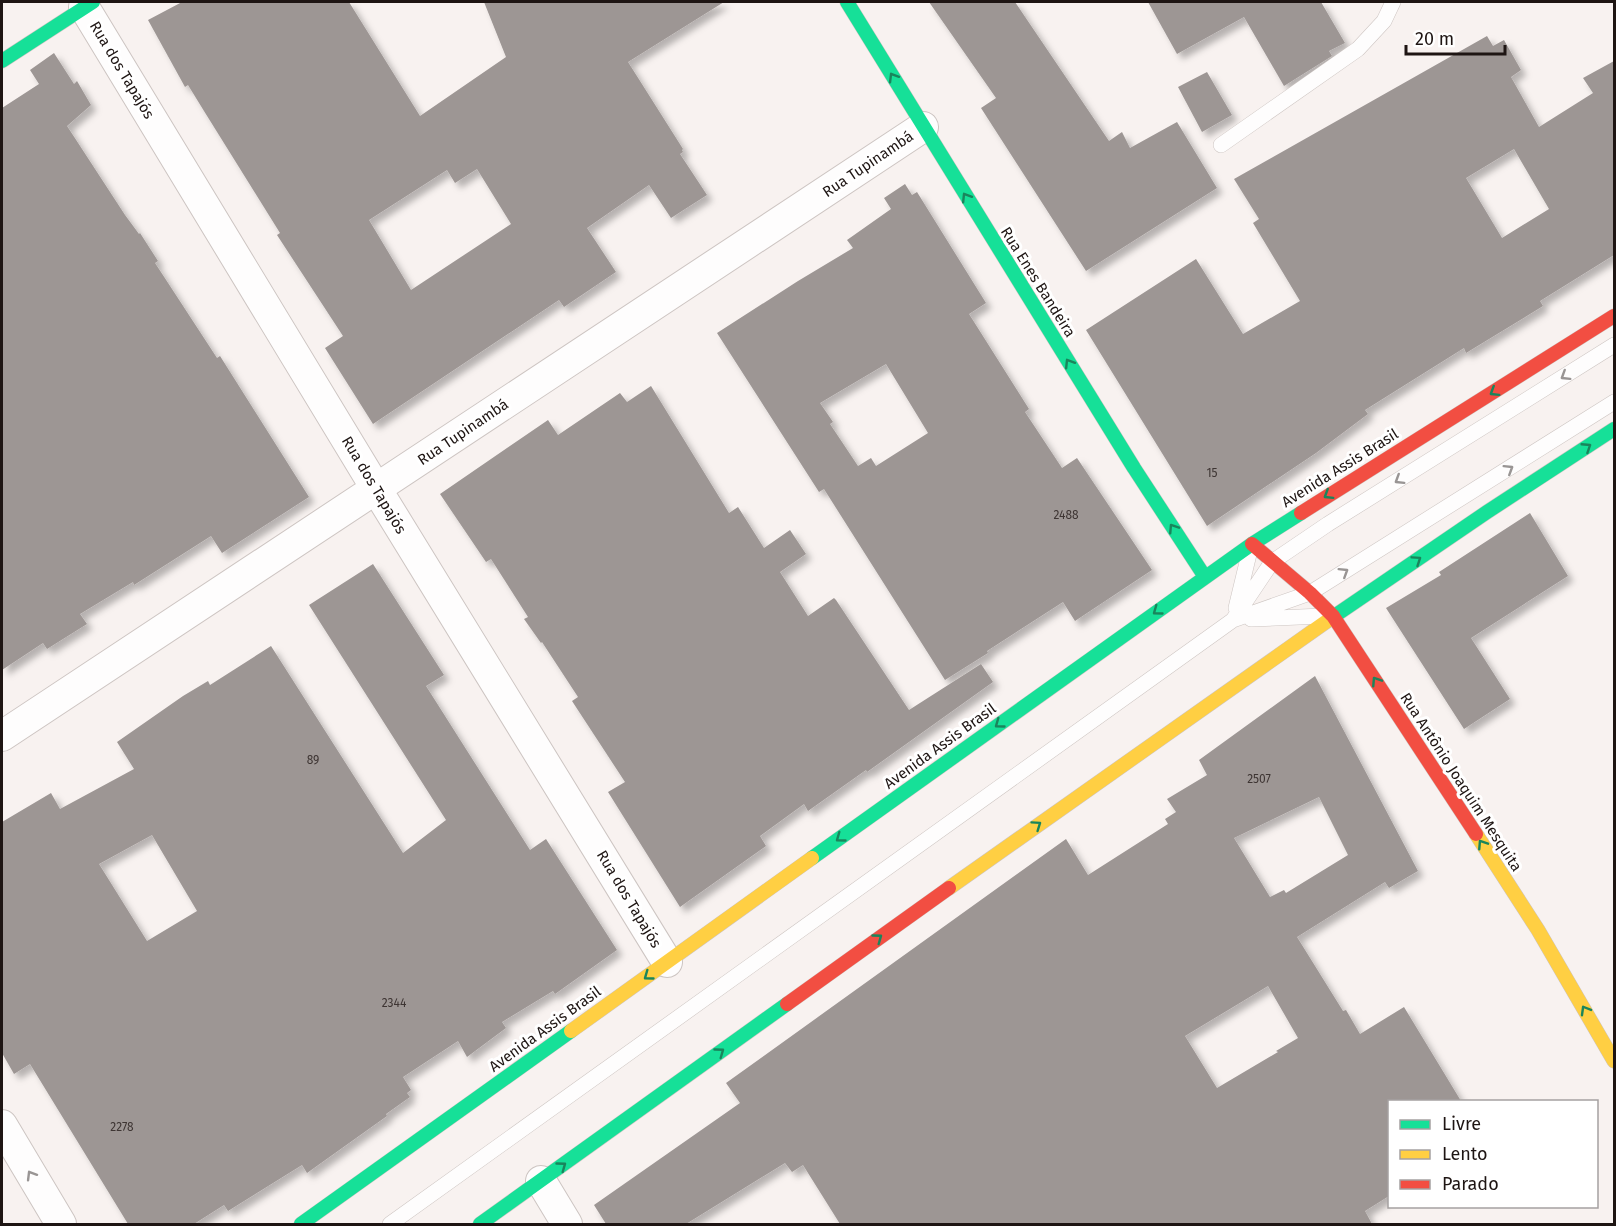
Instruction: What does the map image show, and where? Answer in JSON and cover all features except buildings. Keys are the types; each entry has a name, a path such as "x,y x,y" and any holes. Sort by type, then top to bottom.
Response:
{"main road":[{"name":"Rua Enes Bandeira","path":"847,2 1134,468 1205,577"},
{"path":"2,61 88,4"},
{"name":"Avenida Assis Brasil","path":"301,1224 1252,544 1614,316"},
{"path":"480,1224 1333,616 1614,429"},
{"name":"Rua Antônio Joaquim Mesquita","path":"1252,544 1310,593 1333,616 1538,930 1614,1060"}],"street":[{"name":"Rua dos Tapajós","path":"88,4 377,490 667,962"},
{"name":"Rua Tupinambá","path":"2,736 924,127"},
{"path":"2,1125 61,1224"},
{"path":"541,1180 567,1224"}],"lane":[{"path":"1221,145 1358,49 1384,21 1393,2"},
{"path":"1233,620 1272,562 1328,524 1614,345"},
{"path":"390,1224 1233,620 1310,593 1614,402"},
{"path":"1233,620 1252,544"},
{"path":"1233,620 1333,616"}],"traffic: fast":[{"path":"2,61 93,2"},
{"path":"847,2 1134,468 1205,577"},
{"path":"1330,619 1614,429"},
{"path":"812,858 1252,544 1301,513"},
{"path":"480,1224 787,1004"},
{"path":"301,1224 571,1031"}],"traffic: slow":[{"path":"949,888 1330,619"},
{"path":"1476,834 1538,930 1614,1061"},
{"path":"571,1031 812,858"}],"traffic: jam":[{"path":"1301,513 1614,316"},
{"path":"1252,544 1310,593 1333,616 1476,834"},
{"path":"787,1004 949,888"}]}
